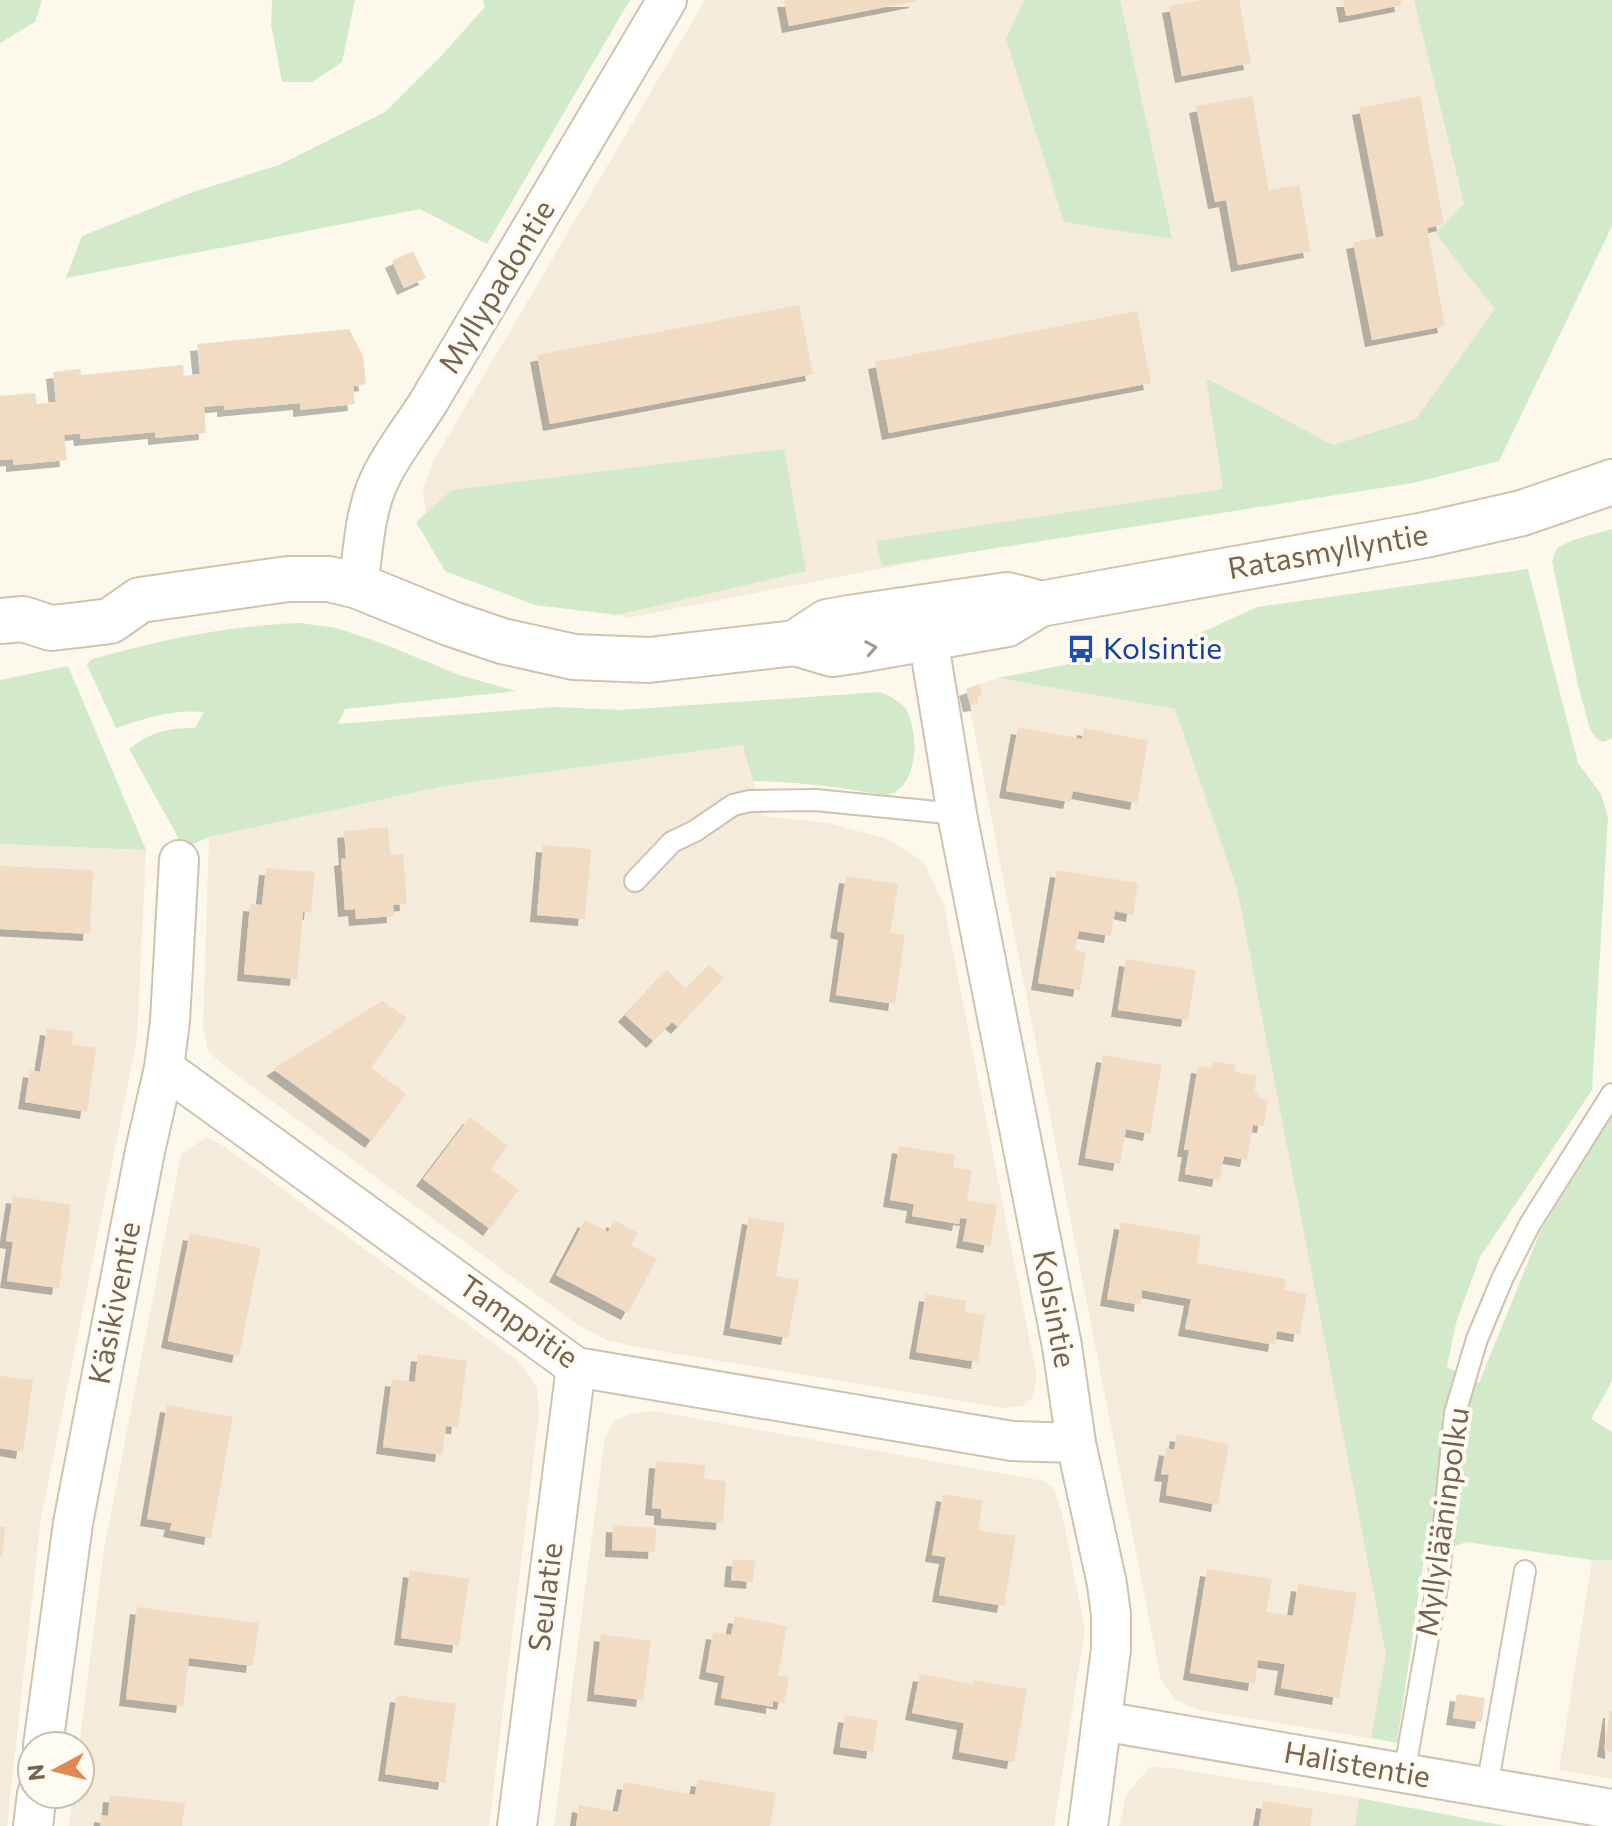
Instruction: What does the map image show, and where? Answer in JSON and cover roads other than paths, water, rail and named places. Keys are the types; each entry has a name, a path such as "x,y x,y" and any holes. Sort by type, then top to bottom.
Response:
{"main road":[{"name":"Ratasmyllyntie","path":"12,620 51,628 110,621 140,600 288,579 329,579 358,586 502,641 574,657 649,660 795,643 827,622 925,622 1007,595 1040,604 1425,535 1522,513 1601,486"}],"street":[{"name":"Myllypadontie","path":"358,586 368,518 377,487 388,465 428,403 667,0"},
{"name":"Kolsintie","path":"925,622 957,814 1062,1346 1076,1443 1107,1584 1111,1649 1088,1826"},
{"name":"Käsikiventie","path":"45,1730 73,1523 164,1068 170,1021 179,860"},
{"name":"Tamppitie","path":"164,1068 576,1367 1012,1441 1076,1443"},
{"name":"Seulatie","path":"517,1826 576,1367"},
{"name":"Halistentie","path":"1102,1721 1612,1809"}],"lane":[{"path":"635,881 672,842 695,831 733,805 750,801 815,800 957,814"},
{"name":"Myllylääninpolku","path":"1404,1774 1439,1575 1455,1413 1477,1339 1530,1224 1606,1102"},
{"path":"1487,1787 1525,1571"}],"place":[{"name":"Kolsintie","path":"1081,649"}]}
